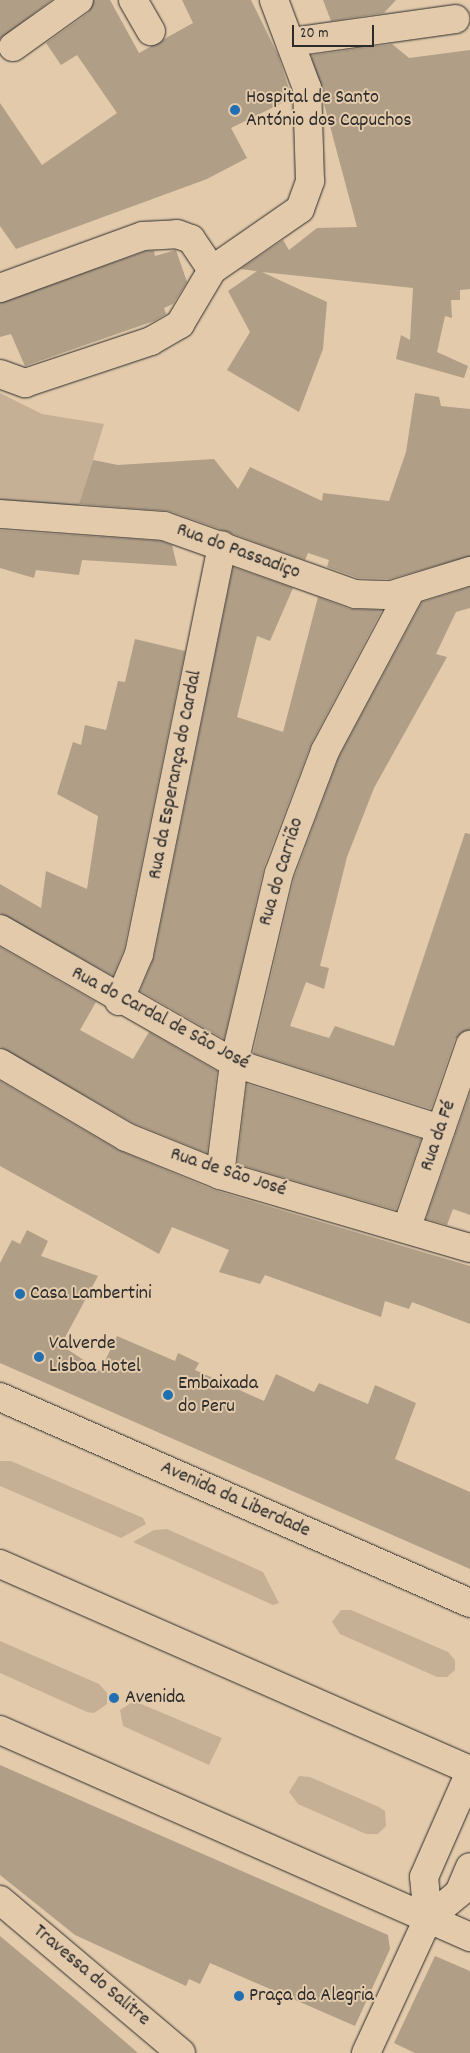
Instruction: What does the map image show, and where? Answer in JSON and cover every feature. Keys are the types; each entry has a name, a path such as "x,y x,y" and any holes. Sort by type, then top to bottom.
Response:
{"street":[{"path":"13,47 79,0"},
{"path":"133,0 151,32"},
{"path":"0,374 25,383 151,341 180,324 212,270 300,209 310,181 307,88 292,42 274,0"},
{"path":"292,42 455,20"},
{"path":"0,288 143,236 177,234 191,238 212,270"},
{"name":"Rua do Passadiço","path":"0,514 164,526 222,545 345,591 379,596 410,592 470,572"},
{"name":"Rua da Esperança do Cardal","path":"119,1001 139,954 222,545"},
{"name":"Rua do Carrião","path":"220,1175 234,1063 269,910 310,782 410,592"},
{"name":"Rua do Cardal de São José","path":"0,929 119,1001 234,1063 441,1129"},
{"name":"Rua da Fé","path":"407,1227 470,1045"},
{"name":"Rua de São José","path":"0,1063 126,1137 220,1175 407,1227 470,1248"},
{"name":"Avenida da Liberdade","path":"0,1397 470,1603"},
{"path":"0,1564 470,1771 424,1877 428,1920"},
{"path":"0,1730 470,1937"},
{"path":"366,2053 428,1920 459,1892 470,1867"},
{"name":"Travessa do Salitre","path":"0,1900 181,2053"}],"shaded area":[{"path":"0,393 42,414 104,424 78,508 0,500"},
{"path":"0,1461 11,1461 143,1518 146,1524 121,1538 0,1486"},
{"path":"167,1529 263,1572 279,1603 273,1605 133,1542 154,1530"},
{"path":"341,1610 351,1610 448,1652 455,1660 455,1670 447,1677 437,1677 340,1634 332,1622"},
{"path":"0,1641 99,1684 107,1693 107,1704 94,1713 87,1712 0,1673"},
{"path":"134,1701 222,1738 209,1765 123,1726 120,1710"},
{"path":"299,1776 310,1777 379,1807 385,1811 386,1826 378,1834 366,1834 298,1804 289,1792"}],"building":[{"path":"0,0 52,0 0,39"},
{"path":"94,0 110,0 139,53 193,23 182,0 251,0 278,55 292,98 231,128 247,158 207,179 16,249 0,226 0,103 42,165 117,113 77,55 61,65 46,43 88,13"},
{"path":"323,0 396,0 384,13 331,21"},
{"path":"392,44 409,58 470,50 470,289 460,290 460,300 451,300 452,318 445,316 437,352 468,366 464,378 396,359 401,335 410,340 413,288 262,272 327,302 323,349 299,412 227,370 250,332 228,291 257,271 240,269 283,240 289,250 317,228 357,227 311,55"},
{"path":"176,250 187,282 173,304 164,308 166,314 154,321 25,366 11,334 0,337 0,303 146,251 154,251 155,256"},
{"path":"415,393 439,397 441,406 470,409 470,556 390,579 358,578 327,567 329,560 308,553 305,560 169,511 79,504 93,460 118,465 214,459 238,489 250,467 322,501 323,493 389,501 406,452"},
{"path":"0,530 161,541 172,545 177,566 82,560 79,575 36,570 34,578 0,568"},
{"path":"233,567 293,588 270,641 257,636 237,717 283,732 318,597 350,609 382,610 311,744 264,867 224,1039 140,991 154,957"},
{"path":"470,587 470,608 456,612 436,654 447,657 374,788 347,857 320,966 329,968 324,989 306,982 290,1026 329,1038 335,1026 394,1046 465,833 470,834 470,1030 455,1039 431,1109 253,1053 294,878 339,757 422,602"},
{"path":"135,639 185,651 124,949 113,976 0,913 0,884 41,908 46,871 87,889 98,816 57,794 73,742 81,745 85,725 106,730 118,681 125,682"},
{"path":"0,947 96,1002 80,1030 133,1059 149,1032 217,1071 207,1153 133,1123 0,1047"},
{"path":"0,1081 118,1150 214,1190 470,1266 470,1324 412,1302 409,1309 385,1301 381,1317 265,1275 260,1284 219,1272 229,1250 172,1227 159,1254 0,1166"},
{"path":"247,1084 421,1139 396,1210 237,1164"},
{"path":"470,1093 470,1215 453,1209 447,1225 426,1219"},
{"path":"27,1230 48,1241 41,1256 98,1276 61,1345 100,1371 117,1336 175,1361 178,1353 199,1363 195,1370 264,1401 276,1374 314,1392 319,1383 368,1404 375,1385 416,1403 395,1459 470,1492 470,1569 0,1363 0,1263 12,1240 20,1244"},
{"path":"0,1765 388,1935 390,1949 355,2026 210,1963 200,1984 189,1979 186,1986 75,1935 0,1875"},
{"path":"0,1936 86,2008 138,2053 0,2053"},
{"path":"435,1956 470,1971 470,2053 415,2053 394,2043"}],"place":[{"name":"Hospital de Santo António dos Capuchos","path":"235,110"},
{"name":"Casa Lambertini","path":"20,1294"},
{"name":"Valverde Lisboa Hotel","path":"39,1357"},
{"name":"Embaixada do Peru","path":"168,1395"},
{"name":"Avenida","path":"114,1698"},
{"name":"Praça da Alegria","path":"239,1996"}]}
